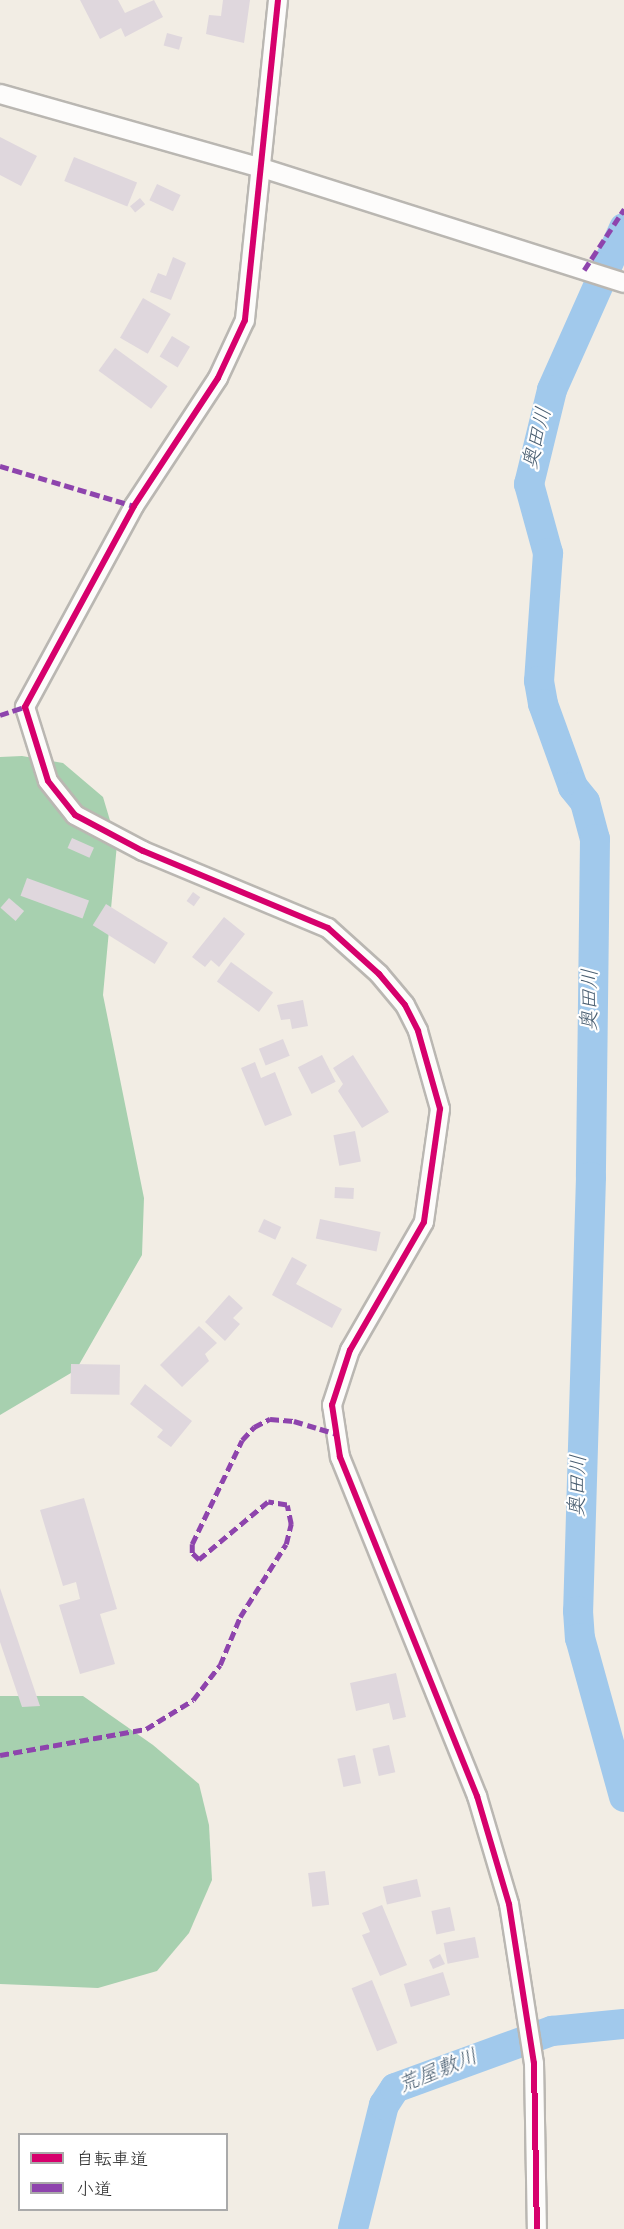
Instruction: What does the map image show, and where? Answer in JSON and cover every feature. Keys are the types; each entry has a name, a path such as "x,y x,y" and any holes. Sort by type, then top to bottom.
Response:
{"street":[{"path":"278,0 245,320 218,378 134,506 25,707 48,781 75,814 143,851 328,928 379,974 405,1005 418,1031 440,1109 424,1222 350,1350 332,1405 340,1457 477,1796 509,1904 534,2063 537,2229"},
{"path":"0,94 262,168 624,283"}],"green space":[{"path":"22,756 63,763 103,797 117,844 103,995 144,1198 142,1255 76,1370 0,1415 0,757"},
{"path":"0,1696 83,1696 153,1745 199,1784 209,1825 212,1880 189,1933 157,1971 98,1988 0,1984"}],"building":[{"path":"80,0 118,0 125,13 154,0 163,17 125,37 121,28 100,39"},
{"path":"223,0 250,0 244,43 206,34 209,15 221,16"},
{"path":"167,33 182,37 179,50 164,46"},
{"path":"0,137 37,156 21,186 0,175"},
{"path":"74,157 137,182 127,207 64,181"},
{"path":"157,184 181,195 173,211 149,200"},
{"path":"140,198 145,204 135,212 130,206"},
{"path":"173,257 186,263 171,300 150,292 158,273 166,276"},
{"path":"143,298 171,314 148,354 120,338"},
{"path":"172,336 190,347 178,367 160,357"},
{"path":"115,348 168,386 151,409 99,371"},
{"path":"72,838 94,848 89,858 68,848"},
{"path":"27,878 89,901 83,918 21,896"},
{"path":"193,892 200,897 194,906 187,901"},
{"path":"9,898 24,911 16,921 0,908"},
{"path":"106,904 168,943 155,964 93,925"},
{"path":"224,917 245,934 219,967 211,960 205,967 192,957"},
{"path":"231,962 273,993 259,1012 217,981"},
{"path":"303,1000 308,1026 292,1029 290,1019 281,1020 277,1005"},
{"path":"283,1039 290,1056 266,1065 259,1049"},
{"path":"322,1055 336,1082 312,1094 298,1067"},
{"path":"353,1055 389,1112 362,1128 338,1091 343,1084 333,1068"},
{"path":"255,1062 261,1078 275,1072 292,1115 265,1126 241,1068"},
{"path":"355,1131 361,1161 339,1166 333,1135"},
{"path":"335,1187 354,1188 353,1199 334,1198"},
{"path":"264,1219 281,1227 275,1240 258,1232"},
{"path":"320,1219 381,1232 376,1251 316,1239"},
{"path":"292,1257 307,1265 296,1284 342,1309 332,1328 272,1295"},
{"path":"229,1295 243,1308 233,1318 240,1324 225,1341 205,1322"},
{"path":"199,1326 217,1343 205,1354 209,1361 182,1387 160,1365"},
{"path":"71,1364 120,1365 119,1395 70,1394"},
{"path":"145,1384 192,1421 171,1447 157,1437 163,1430 130,1404"},
{"path":"84,1498 117,1609 100,1614 115,1664 80,1674 59,1605 80,1599 76,1582 63,1586 40,1510"},
{"path":"0,1588 40,1706 22,1707 0,1642"},
{"path":"396,1673 406,1717 393,1720 389,1703 356,1711 350,1683"},
{"path":"389,1745 395,1772 379,1776 372,1749"},
{"path":"355,1755 361,1783 343,1787 337,1759"},
{"path":"325,1871 329,1905 312,1907 308,1873"},
{"path":"417,1879 421,1897 387,1904 383,1887"},
{"path":"382,1905 407,1965 380,1976 362,1935 370,1932 362,1913"},
{"path":"450,1907 455,1930 436,1934 431,1911"},
{"path":"475,1937 479,1958 448,1964 444,1943"},
{"path":"440,1954 445,1964 433,1969 429,1960"},
{"path":"443,1972 450,1995 411,2007 404,1984"},
{"path":"372,1980 397,2043 377,2051 352,1988"}],"waterway":[{"name":"奥田川","path":"624,228 552,390 529,484 548,553 539,681 543,704 573,787 585,802 595,839 591,1177 578,1611 580,1638 624,1797"},
{"name":"荒屋敷川","path":"353,2229 384,2105 395,2088 552,2031 624,2024"}],"marked path":[{"path":"584,270 624,209"},
{"path":"0,466 134,506"},
{"path":"0,715 25,707"},
{"path":"0,1755 146,1729 193,1700 220,1665 240,1617 286,1544 291,1524 287,1505 268,1502 199,1560 192,1553 192,1544 242,1440 254,1427 270,1419 294,1421 337,1434"}],"cycle path":[{"path":"278,0 245,320 218,378 134,506 25,707 48,781 75,815 143,851 328,928 379,974 405,1005 418,1031 440,1109 424,1222 350,1350 332,1405 340,1457 477,1796 509,1904 534,2063 537,2229"}]}
